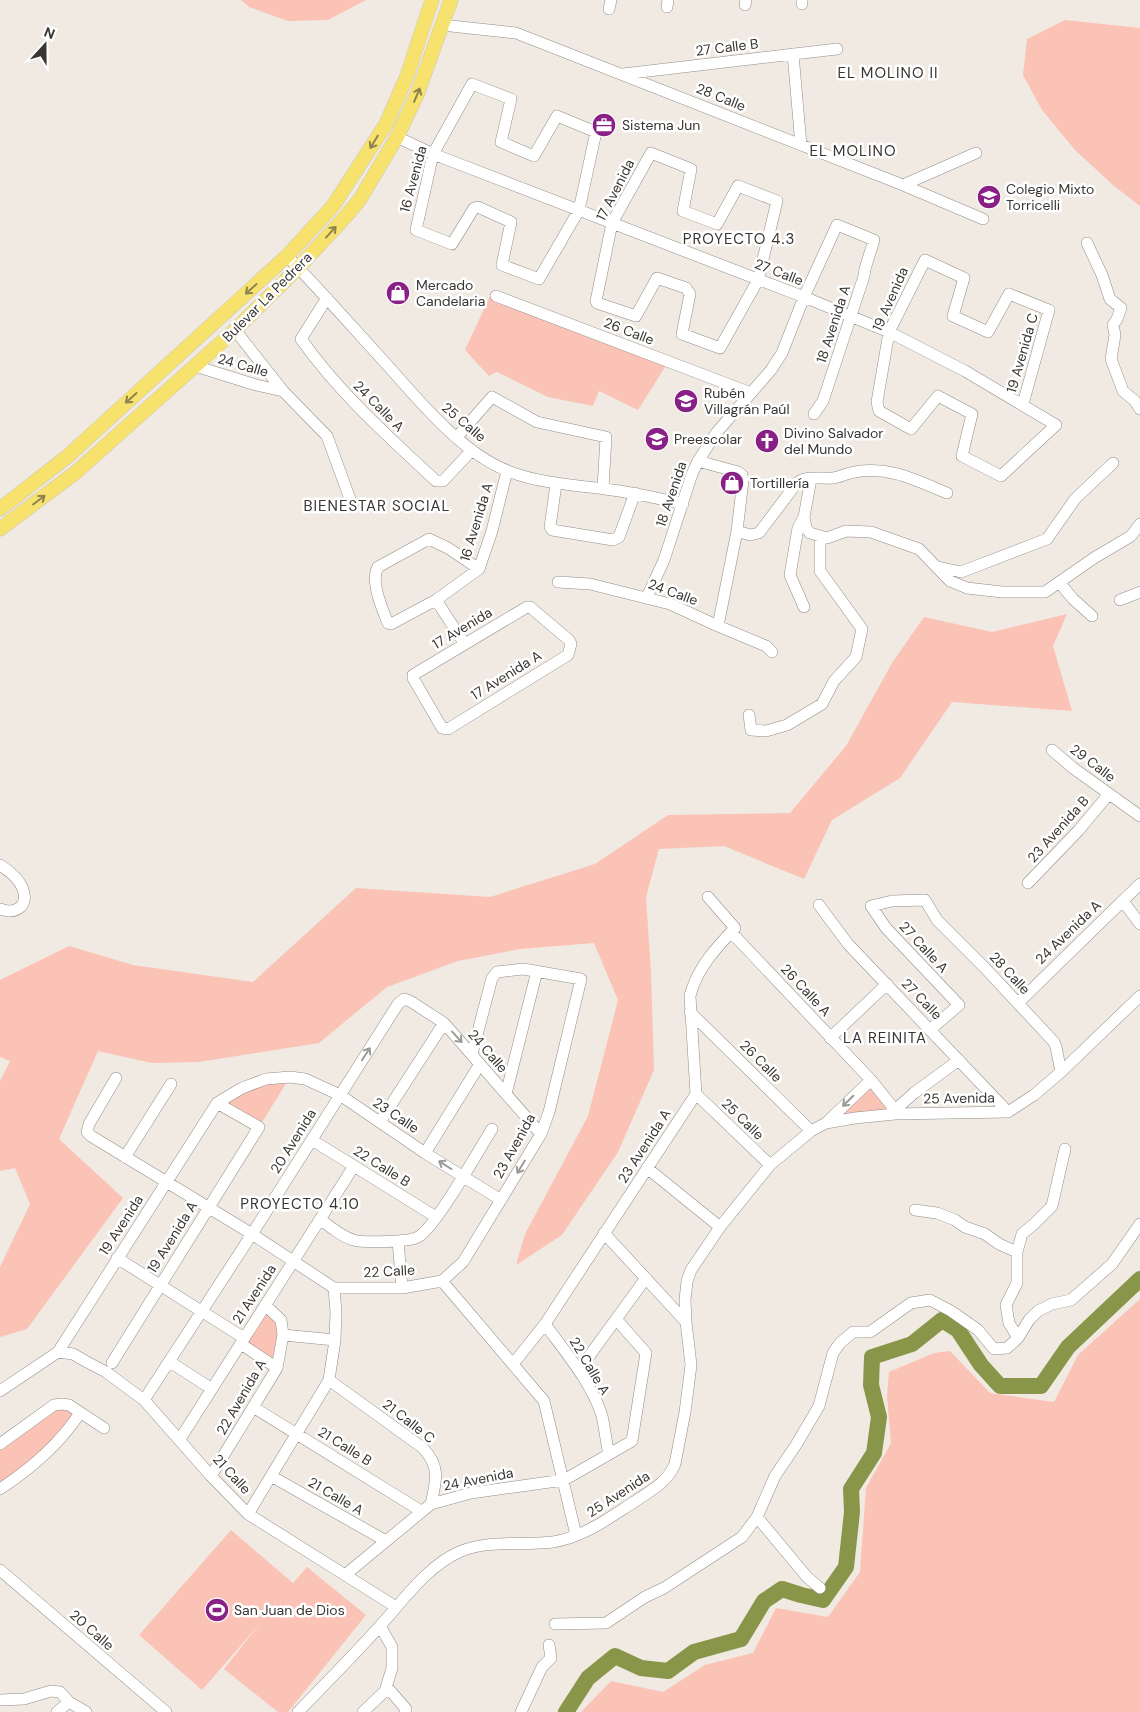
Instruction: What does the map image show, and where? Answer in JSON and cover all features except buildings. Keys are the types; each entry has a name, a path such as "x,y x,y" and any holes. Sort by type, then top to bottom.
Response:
{"main road":[{"name":"Bulevar La Pedrera","path":"0,509 68,456 287,256 333,206 386,124 407,76 432,0"},
{"name":"Bulevar La Pedrera","path":"0,529 75,473 196,366 298,268 360,199 397,137 418,92 451,0"}],"street":[{"name":"28 Calle","path":"442,24 516,32 983,219"},
{"name":"27 Calle B","path":"621,74 837,49"},
{"path":"793,54 801,145"},
{"name":"16 Avenida","path":"472,84 510,99 502,142 534,156 557,116 596,132 579,210 540,278 502,264 510,222 476,207 452,244 416,230 433,154 472,84"},
{"name":"27 Calle","path":"397,137 433,154 612,222 889,332 965,372 1056,425 1001,476"},
{"name":"17 Avenida","path":"652,153 690,168 684,211 717,224 738,186 777,201 758,280 720,349 682,334 690,294 686,288 659,278 655,279 636,316 597,303 612,222 652,153"},
{"path":"903,186 976,153"},
{"name":"18 Avenida","path":"646,597 664,560 698,461 717,432 771,370 782,353 836,225 874,240"},
{"name":"18 Avenida A","path":"814,414 823,401 874,240"},
{"path":"1088,243 1110,299 1121,308 1113,325 1115,336 1111,359 1123,391 1135,401 1140,409"},
{"name":"25 Calle","path":"287,256 427,410 472,450 507,471 556,484 635,493 683,504"},
{"name":"19 Avenida","path":"988,332 953,316 964,278 925,260 889,332 877,402 878,411 911,429 938,396 972,414 962,456 1001,476"},
{"name":"19 Avenida C","path":"988,332 1009,294 1049,310 1022,404"},
{"name":"26 Calle","path":"496,296 751,393"},
{"name":"24 Calle A","path":"327,298 301,338 341,389 436,481 442,481 472,450"},
{"name":"24 Calle","path":"235,330 283,391 327,436 353,507"},
{"name":"24 Calle","path":"196,366 256,385 283,391"},
{"path":"457,437 492,397 537,422 606,438 603,488"},
{"path":"698,461 736,472 742,475 744,482 737,530 718,626"},
{"path":"936,566 961,572 1047,539 1075,499 1113,463"},
{"path":"737,530 750,535 760,533 802,479 833,478 854,472 875,470 896,473 947,493"},
{"name":"16 Avenida A","path":"479,569 432,539 378,567 375,576 378,593 388,623 391,624 436,600 479,569 492,531 507,471"},
{"path":"804,607 790,575 798,528 804,517 811,479"},
{"path":"556,484 550,528 552,530 613,540 619,537 635,493"},
{"path":"804,517 808,531 813,535 827,538 846,531 871,532 919,549 950,581 967,588 1002,592 1045,592 1131,536 1140,524"},
{"path":"749,715 752,730 766,730 787,725 822,704 834,681 856,657 862,629 820,571 820,537"},
{"name":"24 Calle","path":"558,582 590,584 670,604 766,646 772,652"},
{"path":"1059,582 1073,599 1092,616"},
{"path":"1120,600 1140,592"},
{"path":"436,600 464,644"},
{"name":"17 Avenida","path":"414,675 527,607 530,607 569,640"},
{"name":"17 Avenida A","path":"414,675 413,678 442,728 448,729 568,655 571,644 569,640"},
{"name":"29 Calle","path":"1052,750 1073,768 1140,816"},
{"name":"23 Avenida B","path":"1028,883 1109,794"},
{"path":"0,864 16,878 22,886 24,895 23,904 18,910 10,912 0,908"},
{"name":"24 Avenida A","path":"1018,1003 1140,884"},
{"name":"26 Calle A","path":"708,897 733,930 870,1080 895,1112"},
{"name":"28 Calle","path":"925,900 937,920 1054,1042 1061,1072"},
{"name":"27 Calle A","path":"925,900 892,901 871,906 886,928 959,1006 931,1030"},
{"path":"1123,900 1140,924"},
{"name":"27 Calle","path":"819,905 848,944 1008,1112"},
{"path":"696,1094 690,996 702,966 733,930"},
{"path":"472,1054 495,974 497,972 523,969 538,971 506,1094"},
{"name":"23 Avenida","path":"442,1280 463,1262 541,1134 549,1112 581,980 538,971"},
{"path":"830,1038 887,984"},
{"name":"25 Avenida","path":"826,1123 895,1112 1008,1112 1034,1095 1061,1072 1140,996"},
{"name":"24 Calle","path":"404,1000 410,1001 444,1023 541,1134"},
{"name":"20 Avenida","path":"144,1400 398,1004 404,1000"},
{"name":"26 Calle","path":"690,1012 811,1132"},
{"path":"380,1122 444,1023"},
{"path":"895,1112 914,1093 959,1060"},
{"path":"425,1153 480,1064"},
{"name":"23 Calle","path":"266,1079 290,1077 305,1079 340,1095 425,1153 501,1200"},
{"path":"116,1078 89,1124 87,1132 90,1136 252,1234 334,1288 336,1312 329,1380 248,1514"},
{"name":"19 Avenida","path":"0,1391 58,1352 217,1103 242,1088 266,1079"},
{"name":"25 Avenida","path":"298,1712 440,1563 459,1552 482,1544 554,1542 576,1535 595,1527 664,1482 672,1471 685,1412 690,1365 685,1300 691,1270 720,1227 770,1165 811,1132 826,1123 870,1080"},
{"path":"125,1157 171,1084"},
{"name":"25 Calle","path":"696,1094 770,1165"},
{"name":"23 Avenida A","path":"513,1364 545,1324 696,1094"},
{"name":"19 Avenida A","path":"112,1363 258,1128 217,1103"},
{"path":"320,1219 354,1240 398,1241 419,1237 428,1229 492,1129"},
{"name":"22 Calle B","path":"312,1140 436,1217"},
{"path":"1018,1338 1009,1323 1006,1305 1017,1283 1017,1252 1022,1234 1052,1206 1055,1186 1065,1149"},
{"name":"21 Avenida","path":"180,1439 354,1166"},
{"path":"647,1168 720,1227"},
{"path":"915,1210 937,1212 965,1227 985,1234 999,1244 1017,1252"},
{"path":"556,1624 606,1623 645,1598 672,1584 742,1537 757,1517 775,1476 819,1406 833,1353 840,1343 853,1332 870,1332 911,1303 930,1300 951,1311 978,1330 994,1349 1007,1348 1018,1338 1029,1320 1038,1311 1052,1304 1071,1300 1112,1264 1140,1224"},
{"path":"604,1233 686,1322"},
{"path":"398,1241 402,1288"},
{"path":"118,1258 202,1311 278,1368"},
{"path":"579,1370 646,1278"},
{"path":"442,1280 544,1401 576,1535"},
{"name":"22 Calle","path":"334,1288 402,1288 442,1280"},
{"path":"265,1305 281,1320 283,1335 334,1340"},
{"name":"24 Avenida","path":"345,1575 431,1504 471,1493 564,1480 632,1441 646,1353 616,1319"},
{"name":"22 Calle A","path":"545,1324 579,1370 588,1386 601,1415 609,1454"},
{"name":"22 Avenida A","path":"211,1476 278,1368 283,1335"},
{"name":"21 Calle","path":"58,1352 73,1354 106,1372 144,1400 211,1476 248,1514 396,1607"},
{"path":"170,1362 212,1389"},
{"name":"21 Calle C","path":"329,1380 423,1448 432,1458 437,1478 431,1504"},
{"path":"0,1444 54,1405 69,1405 104,1428"},
{"name":"21 Calle B","path":"253,1408 297,1433 421,1511"},
{"path":"0,1489 17,1478 48,1452 68,1431 80,1413"},
{"name":"21 Calle A","path":"271,1476 386,1541"},
{"path":"757,1517 801,1570 820,1588"},
{"name":"20 Calle","path":"0,1570 166,1712"},
{"path":"363,1712 385,1691 392,1668 392,1647 380,1626"},
{"path":"521,1712 542,1668 551,1658 549,1644"},
{"path":"387,1687 406,1709 406,1712"},
{"path":"0,1700 24,1699 51,1691 60,1692 69,1702 86,1712"},
{"path":"57,1712 69,1702"}],"shaded area":[{"path":"241,0 366,0 328,20 288,21 249,7"},
{"path":"1065,20 1140,28 1140,206 1114,186 1075,150 1042,110 1023,75 1027,39"},
{"path":"492,292 670,359 638,410 599,391 593,406 548,397 497,372 489,376 465,350"},
{"path":"1067,614 1053,646 1072,711 952,702 900,778 832,820 804,879 724,846 659,849 646,897 654,1070 618,1152 562,1235 516,1265 525,1234 588,1116 618,1000 594,943 520,949 458,961 387,987 319,1043 198,1062 152,1063 98,1051 59,1139 123,1198 27,1329 0,1337 0,1267 30,1204 15,1168 0,1171 0,1081 10,1061 0,1057 0,980 69,946 133,965 253,982 356,888 490,897 595,864 668,815 790,813 846,746 892,663 924,617 992,632"},
{"path":"290,1077 259,1127 217,1103 242,1088"},
{"path":"868,1086 889,1110 839,1114"},
{"path":"1140,1299 1140,1712 581,1712 611,1681 663,1692 705,1665 753,1653 776,1608 828,1617 860,1572 866,1488 891,1443 887,1396 889,1372 934,1353 950,1351 990,1393 1054,1402 1078,1355"},
{"path":"265,1305 281,1320 277,1368 241,1344"},
{"path":"54,1405 80,1413 68,1431 0,1489 0,1444"},
{"path":"231,1530 293,1583 307,1567 366,1615 288,1712 278,1712 224,1669 262,1621 202,1690 139,1635"}],"waterway":[{"path":"566,1712 588,1678 615,1656 641,1668 668,1671 694,1652 741,1639 764,1601 782,1589 823,1600 846,1567 852,1512 851,1489 874,1453 879,1417 871,1385 872,1357 912,1344 942,1320 958,1330 981,1365 1000,1386 1041,1386 1068,1347 1140,1279"}],"place":[{"name":"Sistema Jun","path":"604,125"},
{"name":"Colegio Mixto Torricelli","path":"989,197"},
{"name":"Mercado Candelaria","path":"398,293"},
{"name":"Rubén Villagrán Paúl","path":"686,401"},
{"name":"Preescolar","path":"657,439"},
{"name":"Divino Salvador del Mundo","path":"767,441"},
{"name":"Tortillería","path":"732,483"},
{"name":"San Juan de Dios","path":"217,1610"}],"district":[{"name":"EL MOLINO II","path":"888,73"},
{"name":"EL MOLINO","path":"853,151"},
{"name":"PROYECTO 4.3","path":"739,239"},
{"name":"BIENESTAR SOCIAL","path":"377,506"},
{"name":"LA REINITA","path":"885,1038"},
{"name":"PROYECTO 4.10","path":"300,1204"}]}
